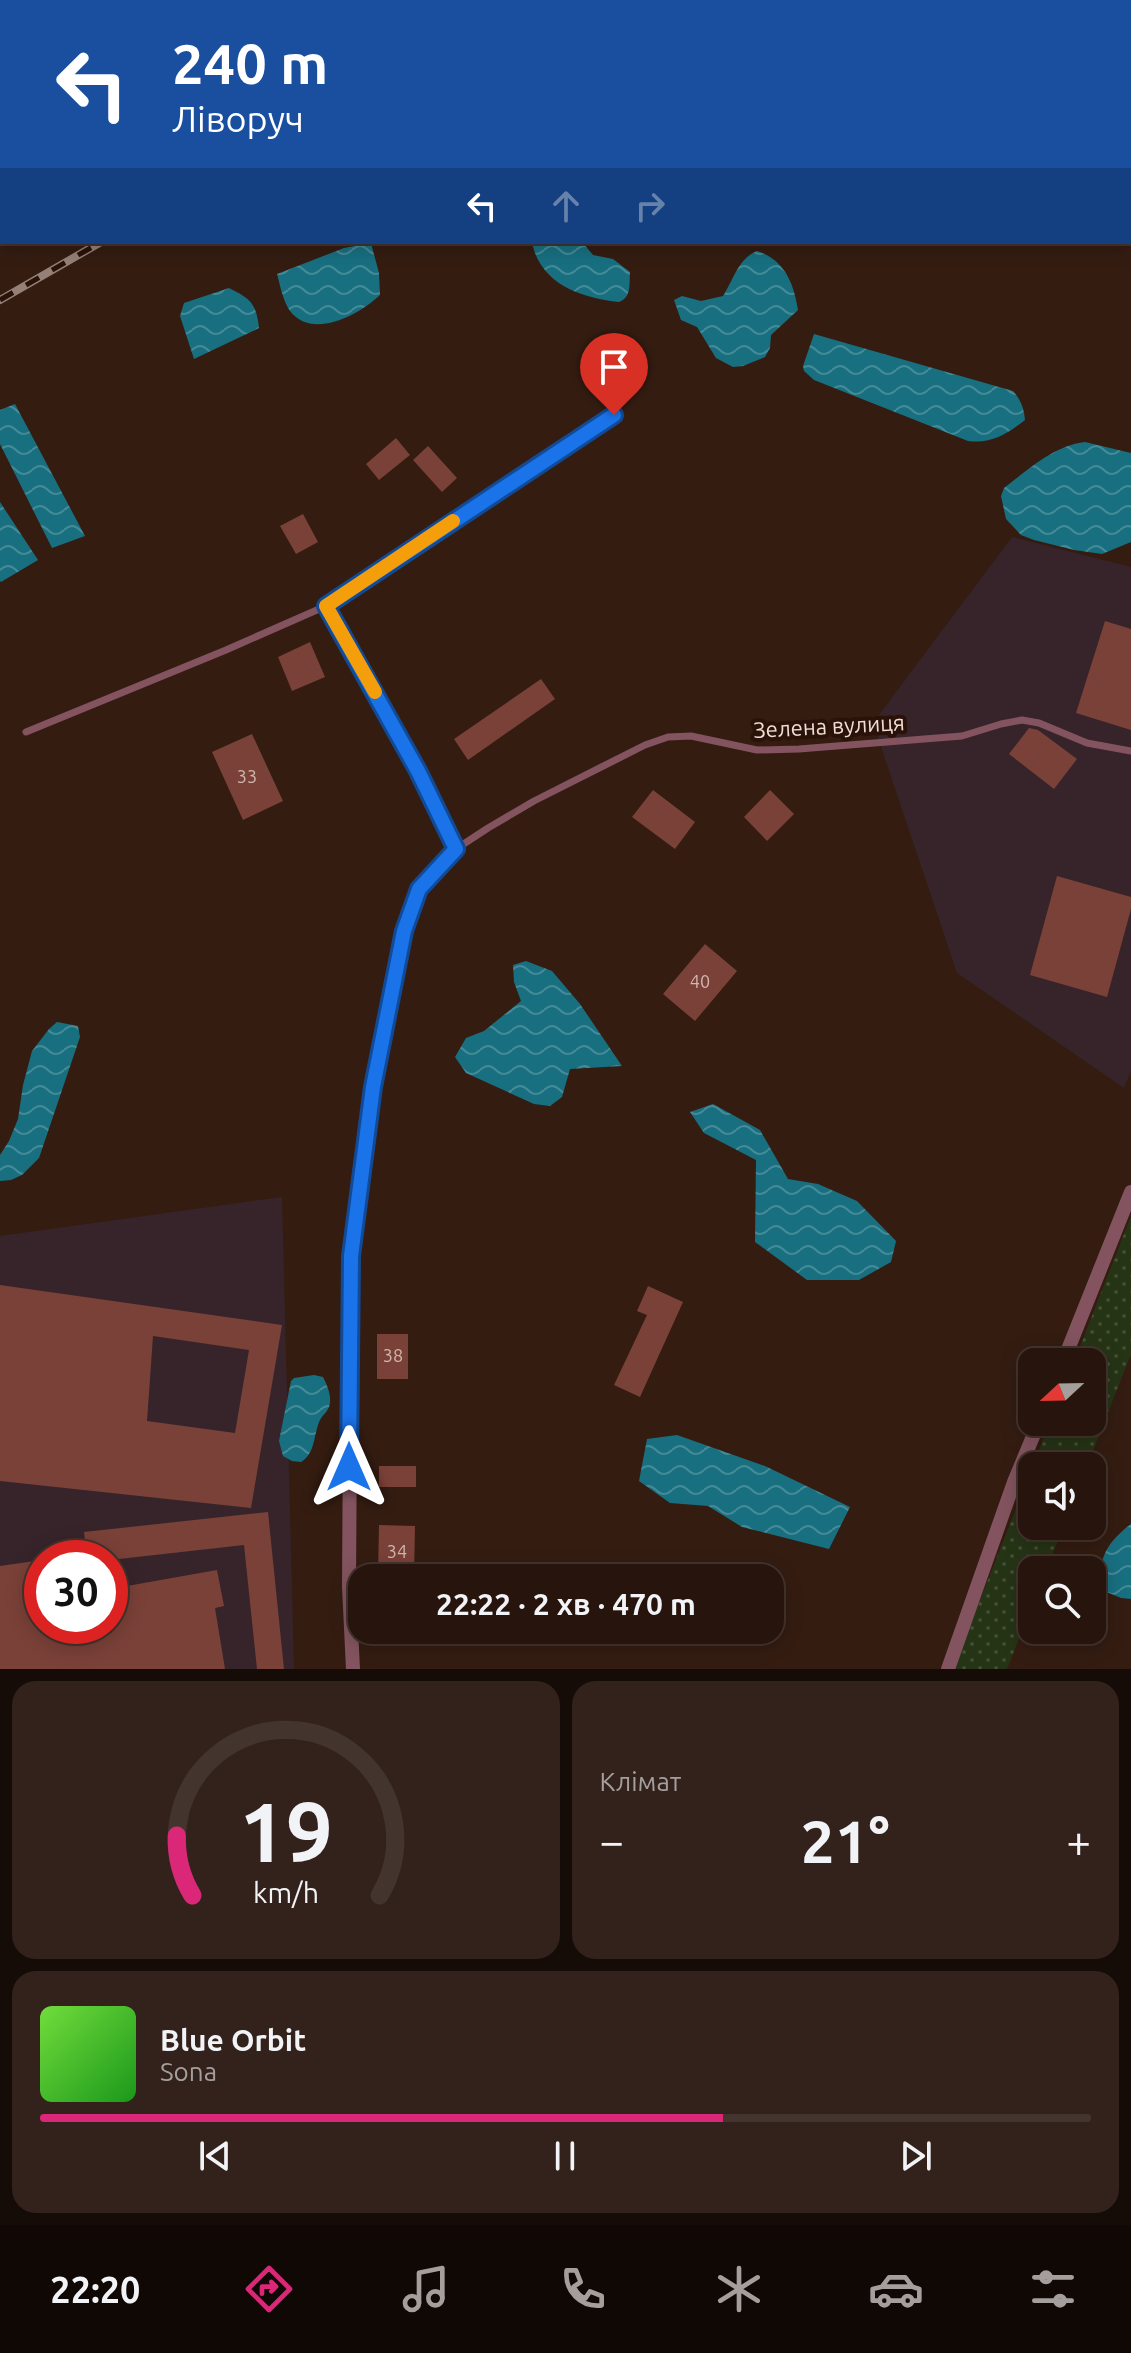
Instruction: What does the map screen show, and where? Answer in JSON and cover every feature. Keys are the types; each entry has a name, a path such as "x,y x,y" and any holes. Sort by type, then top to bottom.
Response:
{"street":[{"path":"1069,1348 1131,1192"},
{"path":"351,1256 349,1587 353,1669"},
{"path":"948,1669 1033,1436"}],"lane":[{"path":"26,732 326,606 614,415"},
{"path":"326,606 418,771 456,849"},
{"name":"Зелена вулиця","path":"351,1256 373,1087 404,931 419,889 456,849 534,801 645,745 668,737 691,736 757,750 799,749 962,736 1022,720 1039,723 1087,743 1131,751"}],"shaded area":[{"path":"1012,537 1131,567 1131,1071 1124,1088 957,973 873,723"},
{"path":"282,1197 294,1669 0,1669 0,1236"}],"green space":[{"path":"1131,1216 1131,1354 1106,1418 1106,1348 1079,1348"},
{"path":"1045,1436 1099,1436 1092,1452 1038,1452"},
{"path":"1018,1504 1018,1540 1058,1540 1052,1556 1018,1556 1018,1641 1007,1669 953,1669"}],"water":[{"path":"371,244 379,273 380,295 360,310 335,321 310,324 299,319 290,311 277,274 344,248"},
{"path":"533,244 584,244 593,255 613,259 630,272 629,290 619,302 590,297 553,278 536,256"},
{"path":"757,251 775,260 786,274 798,310 771,335 770,348 765,357 733,367 716,358 697,327 681,320 674,300 682,296 701,301 723,296 741,264"},
{"path":"229,288 251,303 259,328 194,359 180,316 184,303"},
{"path":"814,334 1013,391 1022,404 1025,420 999,437 968,441 814,380 803,366"},
{"path":"15,404 85,536 52,548 0,444 0,410"},
{"path":"1085,442 1131,453 1131,542 1102,554 1074,550 1021,535 1006,519 1001,496 1004,488 1042,459 1062,448"},
{"path":"0,502 38,560 1,582 0,581"},
{"path":"526,961 552,971 580,1004 622,1066 570,1069 562,1097 550,1106 534,1104 466,1073 455,1057 466,1038 484,1031 521,1001 514,982 513,965"},
{"path":"57,1022 78,1026 80,1037 39,1158 22,1175 0,1181 0,1155 18,1119 32,1051"},
{"path":"713,1104 760,1130 788,1179 818,1184 857,1201 896,1241 891,1262 859,1280 807,1280 755,1242 756,1160 704,1133 690,1112"},
{"path":"314,1375 323,1377 329,1393 329,1406 320,1420 309,1454 301,1462 292,1461 283,1456 279,1441 291,1381"},
{"path":"677,1435 765,1466 850,1507 829,1549 742,1527 708,1506 670,1503 639,1481 647,1439"},
{"path":"1131,1524 1131,1599 1106,1592 1104,1556 1115,1538"}],"building":[{"path":"396,438 410,455 379,480 366,464"},
{"path":"428,446 457,478 442,492 413,460"},
{"path":"303,514 318,542 296,554 280,526"},
{"path":"1105,621 1131,629 1131,730 1076,713"},
{"path":"310,642 325,677 292,691 278,657"},
{"path":"541,679 555,699 468,760 454,739"},
{"path":"1029,728 1038,730 1077,759 1054,789 1009,754"},
{"path":"252,734 283,801 243,820 212,752"},
{"path":"653,790 695,822 675,849 632,817"},
{"path":"770,790 794,814 767,841 744,817"},
{"path":"1057,876 1131,897 1131,909 1107,997 1030,975"},
{"path":"705,944 737,971 695,1021 663,994"},
{"path":"0,1285 282,1325 251,1508 0,1481","holes":["153,1336 249,1350 235,1433 147,1421"]},
{"path":"648,1286 683,1302 640,1397 614,1385 647,1315 637,1311"},
{"path":"377,1334 408,1334 408,1379 377,1379"},
{"path":"379,1466 416,1466 416,1487 379,1487"},
{"path":"268,1512 284,1669 257,1669 244,1545 128,1558 128,1540 85,1540 84,1532"},
{"path":"379,1525 415,1526 414,1564 378,1564"},
{"path":"24,1563 24,1644 128,1644 128,1586 217,1570 224,1606 215,1608 225,1669 0,1669 0,1566"}],"railway":[{"path":"0,300 98,244"}],"slow traffic":[{"path":"375,692 326,606 453,521"}],"route":[{"path":"349,1467 351,1256 373,1087 404,931 419,889 456,849 369,679 326,606 614,415"}]}
